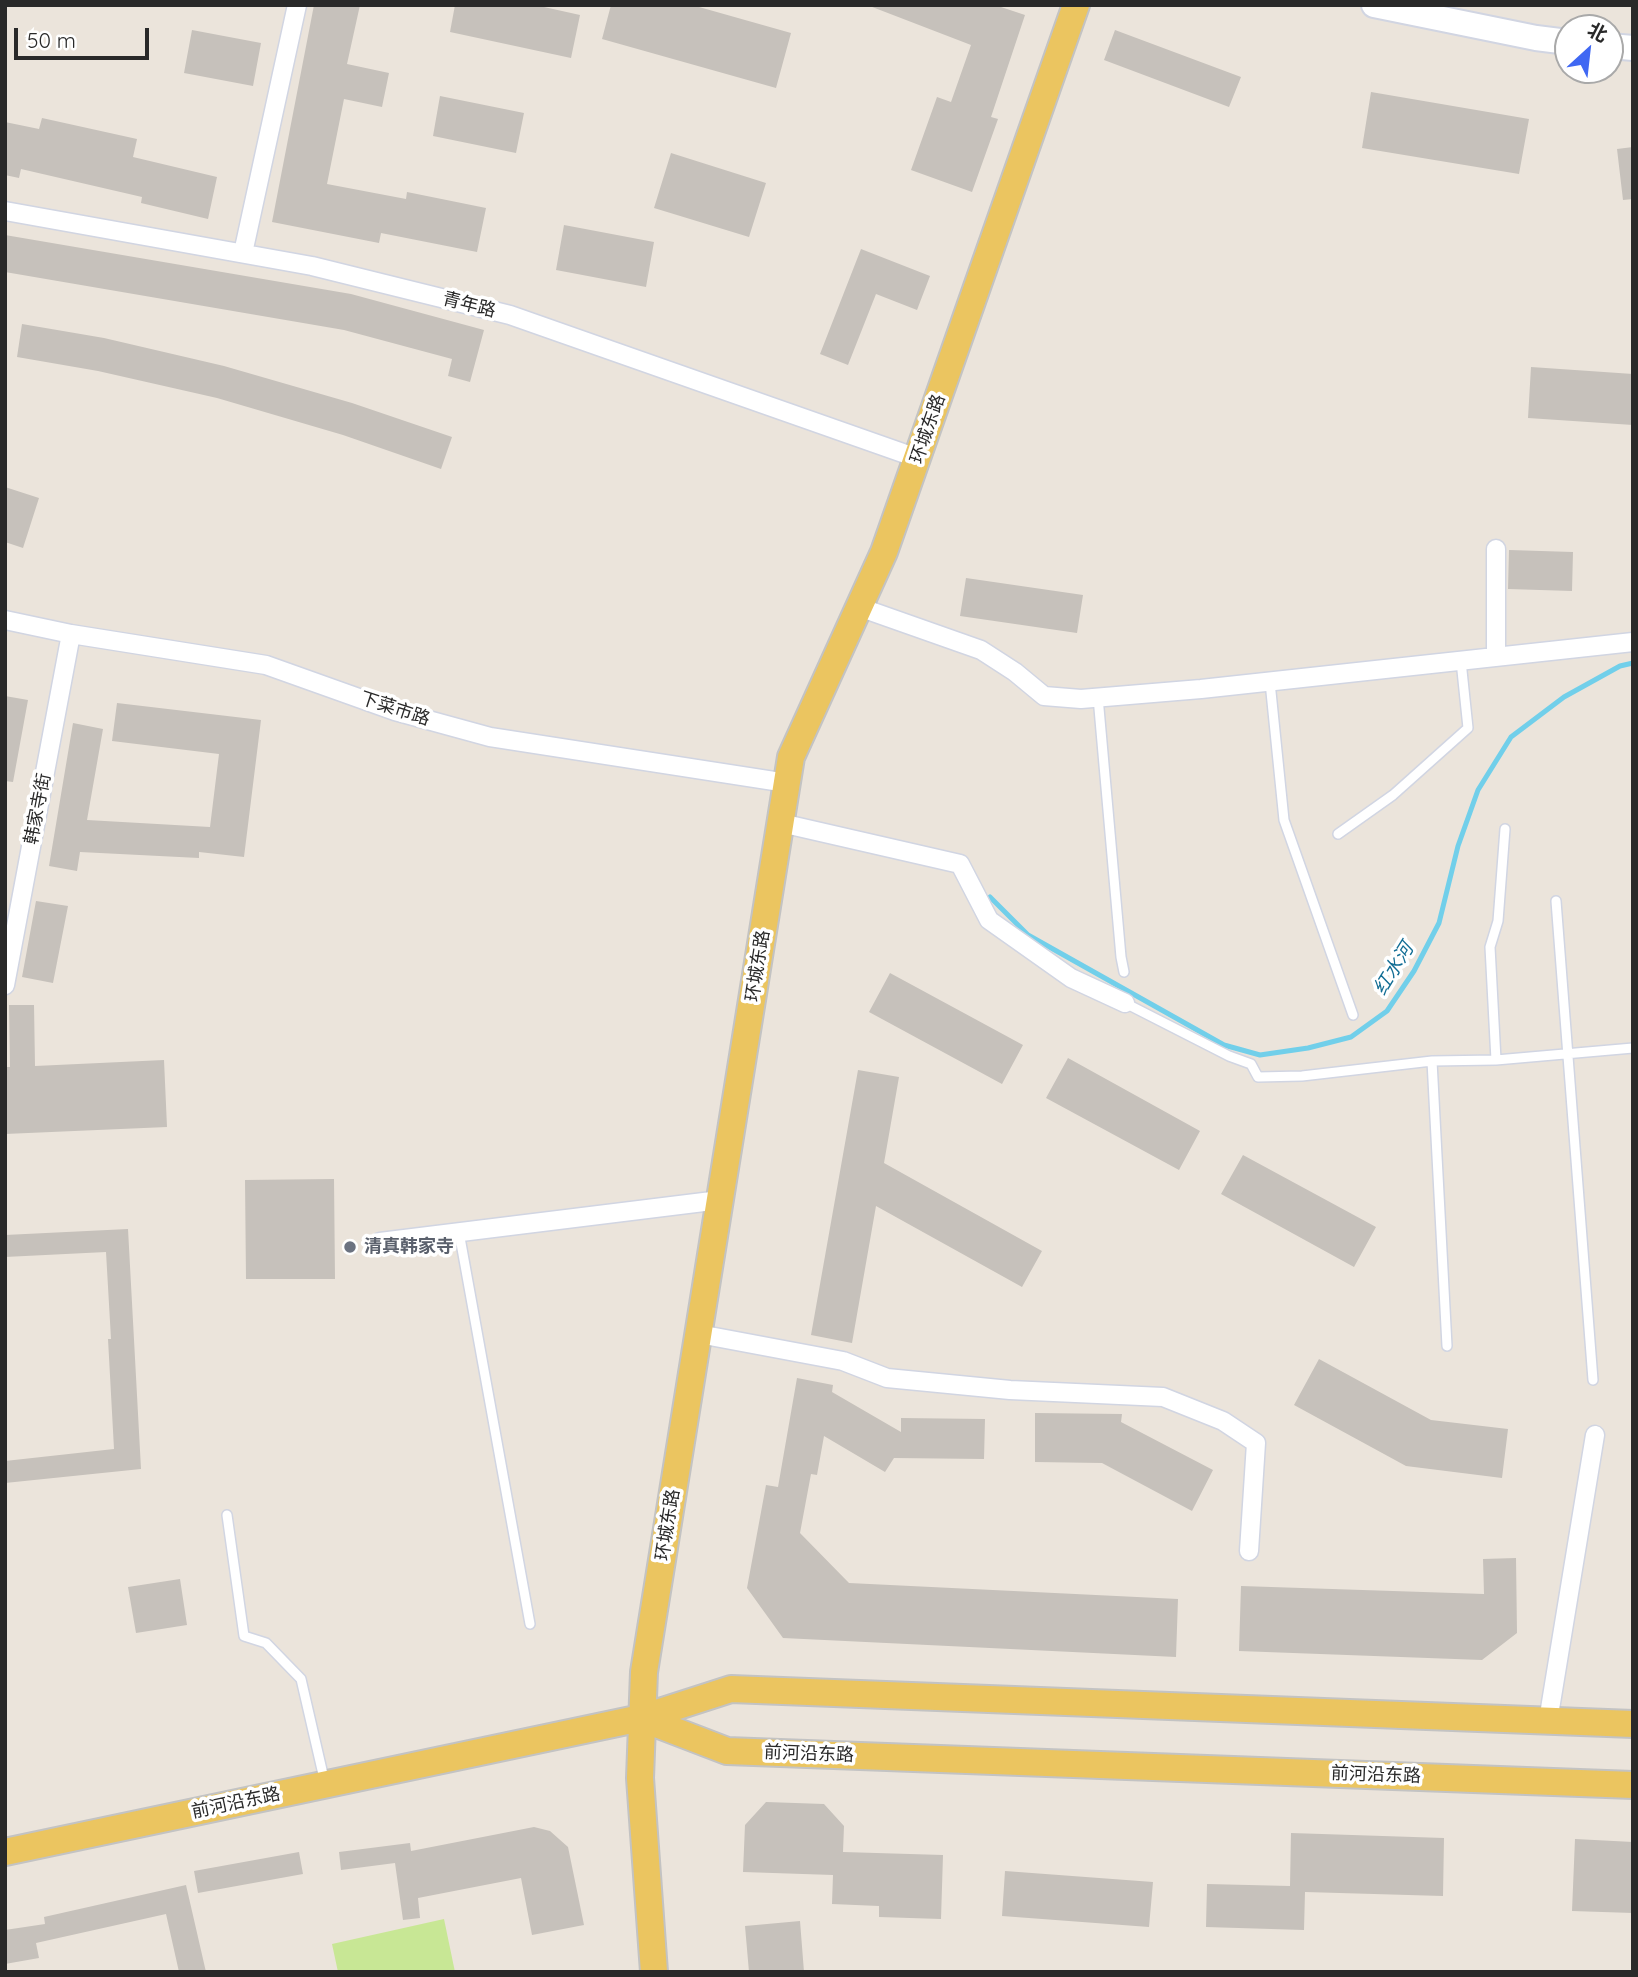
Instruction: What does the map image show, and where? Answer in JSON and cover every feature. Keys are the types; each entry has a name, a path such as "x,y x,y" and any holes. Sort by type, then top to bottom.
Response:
{"main road":[{"name":"环城东路","path":"654,1972 640,1778 644,1671 791,757 884,552 1076,5"},
{"path":"1374,5 1554,40"},
{"path":"641,1718 731,1689 1633,1724"},
{"name":"前河沿东路","path":"5,1852 641,1718 727,1751 1633,1785"}],"street":[{"path":"243,253 297,5"},
{"name":"青年路","path":"5,211 312,266 510,315 917,458"},
{"path":"1496,549 1496,657"},
{"path":"859,607 981,650 1015,672 1044,696 1081,699 1270,682 1633,642"},
{"name":"下菜市路","path":"5,620 71,634 265,665 395,711 490,737 787,783"},
{"name":"韩家寺街","path":"5,985 71,634"},
{"path":"781,823 960,864 989,920 1071,978 1125,1003"},
{"path":"380,1242 720,1200"},
{"path":"699,1334 843,1361 887,1378 1010,1390 1163,1397 1223,1421 1256,1443 1249,1551"},
{"path":"1548,1721 1595,1435"}],"lane":[{"path":"1338,834 1393,795 1468,728 1461,661"},
{"path":"1270,682 1284,820 1353,1015"},
{"path":"1098,697 1124,972"},
{"path":"1496,1060 1490,947 1498,921 1505,829"},
{"path":"1556,901 1593,1380"},
{"path":"1125,1003 1228,1056 1251,1064 1258,1077 1302,1076 1432,1061 1496,1060 1633,1048"},
{"path":"1432,1061 1447,1346"},
{"path":"459,1232 530,1625"},
{"path":"227,1515 244,1636 265,1643 301,1679 326,1784"}],"green space":[{"path":"444,1919 455,1972 338,1972 332,1944"}],"building":[{"path":"314,5 360,5 347,64 389,73 382,107 344,99 327,184 406,199 407,192 486,208 477,252 381,233 379,243 272,222"},
{"path":"455,5 535,5 580,15 571,58 450,32"},
{"path":"611,5 692,5 791,33 776,88 602,39"},
{"path":"867,5 995,5 1025,15 991,117 998,119 972,192 911,170 937,97 951,102 971,45"},
{"path":"192,30 261,43 253,86 184,73"},
{"path":"1115,30 1241,77 1229,107 1104,60"},
{"path":"1371,92 1529,119 1519,174 1362,148"},
{"path":"440,96 524,113 516,153 433,136"},
{"path":"42,118 137,139 133,157 217,177 208,219 141,203 142,197 21,169 19,178 5,175 5,122 39,129"},
{"path":"1633,147 1633,199 1623,200 1617,149"},
{"path":"671,153 766,183 749,237 654,208"},
{"path":"564,225 654,242 646,287 556,270"},
{"path":"5,235 351,294 484,330 470,382 448,376 452,359 344,330 5,272"},
{"path":"861,249 930,276 917,310 876,294 848,365 820,354"},
{"path":"22,324 104,338 224,366 352,403 452,437 441,469 343,435 217,398 98,371 17,357"},
{"path":"1531,367 1633,374 1633,425 1528,418"},
{"path":"5,487 39,498 23,548 5,542"},
{"path":"1509,550 1573,552 1572,591 1508,589"},
{"path":"966,578 1083,595 1077,633 960,616"},
{"path":"5,696 28,700 13,782 5,781"},
{"path":"117,703 261,720 244,857 199,852 199,858 80,852 77,871 49,866 73,723 103,729 87,820 210,827 219,754 112,741"},
{"path":"36,901 68,906 53,983 22,977"},
{"path":"890,973 1023,1045 1002,1084 869,1012"},
{"path":"9,1005 34,1005 35,1066 164,1060 167,1127 5,1134 5,1067 10,1067"},
{"path":"1068,1058 1200,1131 1179,1170 1046,1098"},
{"path":"858,1070 899,1077 884,1163 1042,1251 1022,1287 876,1206 852,1343 811,1335"},
{"path":"1243,1155 1376,1227 1354,1267 1221,1194"},
{"path":"334,1179 335,1279 246,1279 245,1180"},
{"path":"128,1229 141,1469 5,1483 5,1461 114,1449 106,1252 5,1257 5,1235"},
{"path":"1319,1359 1431,1420 1508,1429 1502,1478 1406,1466 1294,1405"},
{"path":"797,1378 833,1385 832,1392 901,1432 901,1418 985,1419 984,1459 894,1458 885,1472 824,1436 817,1475 811,1474 800,1533 849,1583 1178,1599 1176,1657 783,1638 747,1588 766,1485 778,1487"},
{"path":"1035,1413 1122,1414 1121,1422 1213,1470 1192,1511 1102,1463 1035,1462"},
{"path":"1516,1558 1517,1633 1482,1660 1239,1651 1241,1586 1484,1594 1483,1559"},
{"path":"180,1579 187,1625 136,1633 128,1587"},
{"path":"766,1802 824,1804 844,1826 843,1852 943,1855 941,1919 879,1917 879,1906 832,1904 833,1875 743,1872 745,1825"},
{"path":"534,1827 550,1831 568,1847 584,1925 532,1935 521,1878 418,1898 420,1918 403,1920 395,1863 341,1870 339,1852 410,1843 411,1851"},
{"path":"1291,1833 1444,1838 1443,1896 1305,1892 1304,1930 1206,1927 1207,1884 1290,1886"},
{"path":"1575,1839 1633,1842 1633,1913 1572,1911"},
{"path":"299,1852 303,1874 198,1893 194,1871"},
{"path":"1005,1871 1153,1882 1149,1927 1002,1916"},
{"path":"186,1885 206,1972 179,1972 166,1914 36,1943 39,1958 5,1964 5,1930 45,1924 44,1917"},
{"path":"800,1921 804,1972 749,1972 745,1926"}],"waterway":[{"name":"红水河","path":"990,897 1028,935 1224,1045 1260,1055 1308,1048 1351,1037 1387,1011 1414,971 1439,923 1458,846 1478,790 1511,737 1564,697 1620,666 1633,663"}],"place":[{"name":"清真韩家寺","path":"350,1247"}]}
